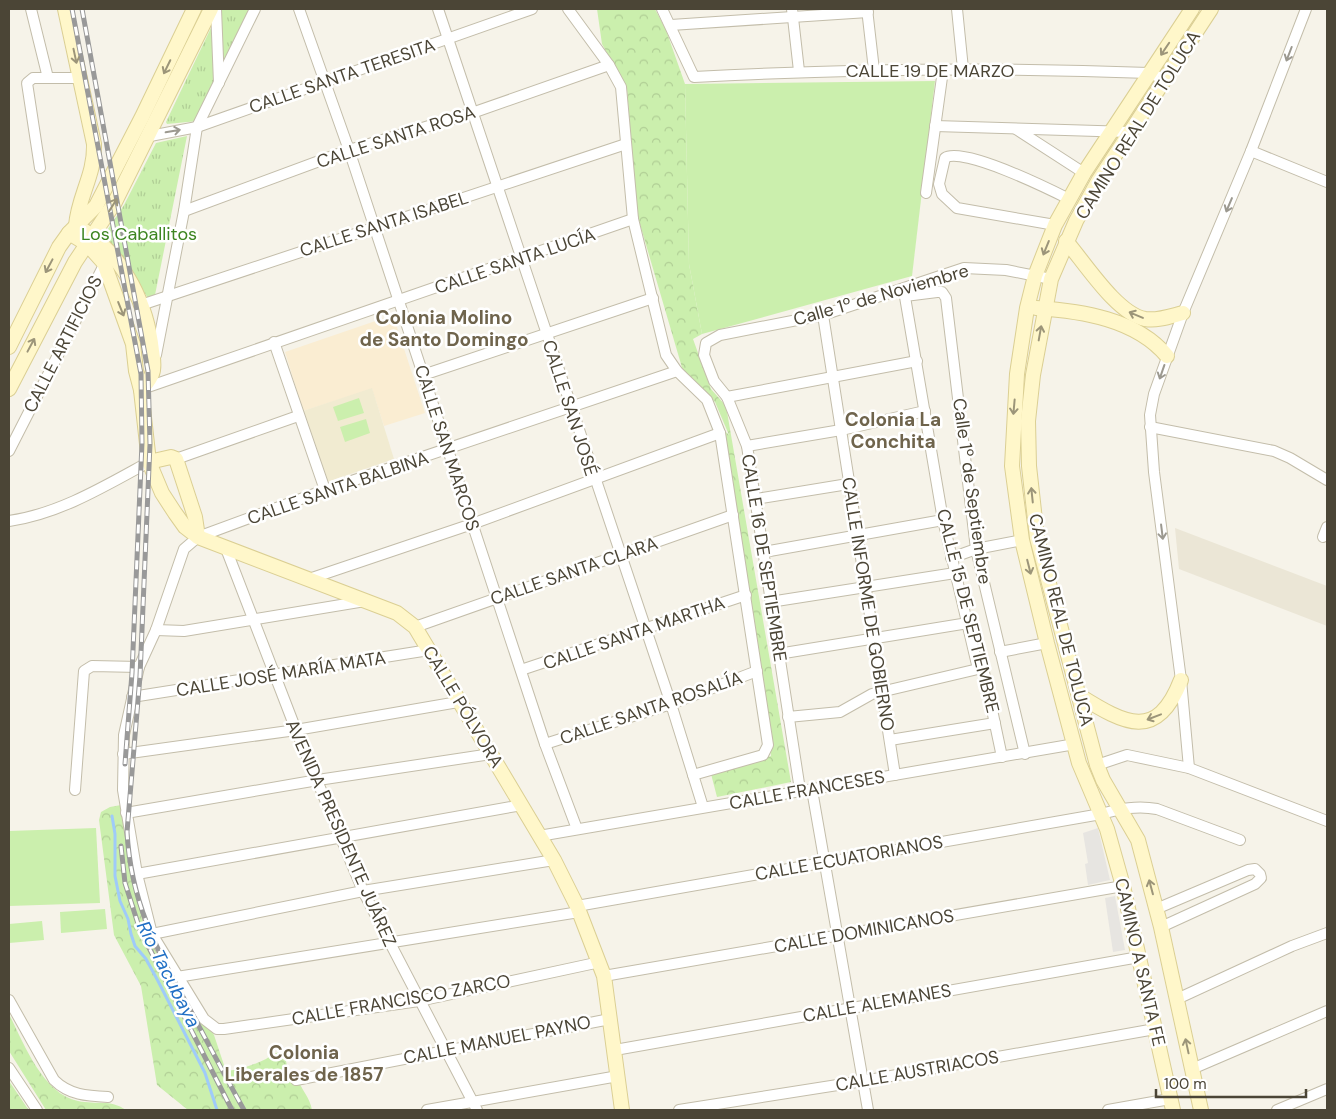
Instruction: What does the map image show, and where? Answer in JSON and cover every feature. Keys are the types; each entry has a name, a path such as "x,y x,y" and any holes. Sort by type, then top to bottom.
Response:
{"main road":[{"path":"65,9 94,156 91,177 78,208 73,229"},
{"path":"9,347 59,248 73,229 96,206 142,117 194,9"},
{"path":"9,389 75,262 115,202 150,136 211,9"},
{"name":"CAMINO REAL DE TOLUCA","path":"1101,814 1087,785 1075,744 1047,643 1022,540 1012,466 1012,429 1017,374 1027,308 1035,276 1055,225 1084,173 1192,9"},
{"name":"CAMINO REAL DE TOLUCA","path":"1201,1110 1161,928 1138,840 1103,780 1097,765 1038,538 1031,491 1028,421 1044,309 1051,279 1066,241 1098,181 1212,9"},
{"path":"1062,212 1076,221"},
{"path":"73,229 90,240 134,288 150,332 154,366 152,374 141,390"},
{"path":"1066,241 1113,298 1134,316 1155,320 1183,313"},
{"path":"107,258 128,326 141,390 149,462 162,493 175,514 185,527 198,537"},
{"path":"1027,308 1087,313 1141,332 1151,338 1168,356"},
{"path":"149,462 172,457 176,460 195,517 198,537"},
{"name":"CALLE PÓLVORA","path":"198,537 367,600 397,613 415,627 554,860 578,909 602,969 622,1110"},
{"path":"1080,696 1108,713 1125,720 1138,722 1152,719 1164,713 1173,701 1181,680"},
{"name":"CAMINO A SANTA FE","path":"1101,814 1124,886 1172,1105"}],"street":[{"path":"31,9 48,78"},
{"path":"216,9 219,84"},
{"path":"154,366 165,299 184,211 197,127 255,9"},
{"name":"CALLE SAN MARCOS","path":"299,9 349,150 545,744 577,829"},
{"name":"CALLE SAN JOSÉ","path":"438,9 703,807"},
{"name":"CALLE SANTA TERESITA","path":"150,136 197,127 325,80 448,40 532,9"},
{"path":"568,9 609,64 621,87 633,219 666,355 677,371 707,400 720,433 768,745 763,755 693,775"},
{"path":"662,9 671,25 793,14 868,11 874,70"},
{"path":"957,9 963,70"},
{"path":"1189,768 1181,680 1150,426 1151,405 1183,313 1251,152 1306,9"},
{"path":"793,14 799,72"},
{"name":"CALLE 19 DE MARZO","path":"671,25 694,78 799,72 963,70 1149,73 1164,79"},
{"name":"CALLE SANTA ROSA","path":"184,211 349,150 472,113 609,64"},
{"path":"926,193 943,70"},
{"path":"40,168 27,86 30,79 80,78"},
{"path":"935,126 1130,132"},
{"path":"1015,129 1084,173"},
{"name":"CALLE SANTA ISABEL","path":"141,305 165,299 374,227 626,144"},
{"path":"1251,152 1327,182"},
{"path":"1055,225 957,208 942,194 940,184 943,161 951,155 989,164 1069,199"},
{"name":"CALLE SANTA LUCÍA","path":"141,390 274,342 521,260 633,219"},
{"name":"CALLE ARTIFICIOS","path":"9,452 107,258"},
{"name":"Calle 1º de Noviembre","path":"712,338 823,315 904,292 964,268 999,269 1051,279"},
{"name":"CALLE 15 DE SEPTIEMBRE","path":"904,292 951,558 978,668 984,672 1002,757"},
{"name":"Calle 1º de Septiembre","path":"904,292 942,292 946,298 976,549 1025,754"},
{"path":"424,376 653,298"},
{"name":"CALLE INFORME DE GOBIERNO","path":"823,315 895,775"},
{"name":"CALLE 16 DE SEPTIEMBRE","path":"712,338 706,343 704,355 714,380 727,397 747,446 800,790"},
{"path":"274,342 325,490"},
{"path":"727,397 917,361"},
{"name":"CALLE SANTA BALBINA","path":"198,537 325,490 677,371"},
{"path":"747,446 841,430 924,411"},
{"path":"176,460 298,416"},
{"path":"1150,426 1274,451 1290,458 1327,480"},
{"path":"309,579 472,524 720,433"},
{"path":"9,521 34,516 73,501 149,462"},
{"path":"756,499 848,484"},
{"name":"CALLE SANTA CLARA","path":"415,627 733,515"},
{"path":"764,552 943,520"},
{"path":"177,977 152,934 137,874 126,813 123,754 124,735 139,667 156,630 184,549 198,537"},
{"path":"951,558 976,549 1022,540"},
{"name":"AVENIDA PRESIDENTE JUÁREZ","path":"225,546 296,730 363,891 475,1106"},
{"path":"770,602 955,573"},
{"name":"CALLE SANTA MARTHA","path":"521,670 746,595"},
{"path":"156,630 184,631 254,621 367,600"},
{"path":"778,654 968,623"},
{"path":"1000,652 1047,643"},
{"name":"CALLE JOSÉ MARÍA MATA","path":"132,697 275,676 429,650"},
{"path":"75,790 84,671 92,666 139,667"},
{"path":"788,716 840,712 872,694 882,694 978,668"},
{"name":"CALLE SANTA ROSALÍA","path":"545,744 670,704 757,671"},
{"path":"123,754 296,730 458,702"},
{"path":"890,740 995,723"},
{"name":"CALLE FRANCESES","path":"539,836 1075,744"},
{"path":"126,813 318,780 490,754"},
{"path":"1097,765 1127,755 1189,768 1327,822"},
{"path":"812,790 868,1110"},
{"path":"137,874 522,805"},
{"name":"CALLE ECUATORIANOS","path":"177,977 389,944 825,862 1101,814 1121,808 1147,807 1157,809 1240,840"},
{"path":"152,934 363,891 554,860"},
{"path":"1156,909 1252,869 1260,874 1261,878 1255,884 1161,928"},
{"name":"CALLE DOMINICANOS","path":"602,969 837,936 1124,886"},
{"path":"1177,999 1292,946 1327,933"},
{"name":"CALLE ALEMANES","path":"615,1050 1139,956"},
{"name":"CALLE FRANCISCO ZARCO","path":"177,977 204,1019 217,1029 224,1029 419,1001 602,969"},
{"path":"9,1000 54,1080 60,1086 79,1094 108,1097"},
{"path":"1192,1069 1327,1012"},
{"name":"CALLE MANUEL PAYNO","path":"296,1080 610,1019"},
{"name":"CALLE AUSTRIACOS","path":"679,1110 863,1081 1155,1029"},
{"path":"9,1068 37,1110"},
{"path":"427,1110 475,1106 618,1076"},
{"path":"1277,1110 1327,1089"},
{"path":"1108,1110 1172,1105"}],"shaded area":[{"path":"393,315 425,413 384,426 372,389 303,411 285,352"},
{"path":"372,388 394,459 327,482 303,411"},
{"path":"1175,528 1327,586 1327,626 1179,569"},
{"path":"1098,828 1110,880 1088,885 1085,864 1088,863 1083,833"},
{"path":"1115,896 1125,950 1113,952 1105,898"}],"green space":[{"path":"220,9 250,9 198,121 167,124 166,122"},
{"path":"597,9 655,9 666,30 685,84 689,264 702,334 693,339 711,389 726,406 791,782 717,797 711,774 771,756 741,538 720,426 729,435 715,402 683,371 637,214 627,89 602,44"},
{"path":"935,81 912,276 702,334 689,264 685,84"},
{"name":"Los Caballitos","path":"187,136 155,295 148,298 104,235 124,205 156,143"},
{"path":"359,398 364,413 338,421 333,407"},
{"path":"366,419 370,433 345,442 340,427"},
{"path":"121,805 149,934 214,1035 226,1071 251,1065 284,1051 289,1076 297,1077 312,1110 188,1110 157,1085 141,986 114,935 99,820 101,812 110,807"},
{"path":"96,828 100,903 9,906 9,831"},
{"path":"105,909 107,929 61,933 60,912"},
{"path":"42,921 44,940 9,943 9,924"},
{"path":"9,1014 28,1053 55,1089 78,1101 109,1103 126,1110 46,1110 9,1051"},
{"path":"9,1081 28,1109 29,1110 9,1110"}],"waterway":[{"name":"Río Tacubaya","path":"112,816 115,834 115,876 120,901 128,919 135,946 146,959 205,1073 217,1110"}],"railway":[{"path":"72,9 141,374 142,443 132,673 125,764"},
{"path":"82,9 148,371 150,444 140,676 127,832 129,857 139,902 155,943 244,1110"},
{"path":"121,846 125,883 140,930 232,1110"}],"district":[{"name":"Colonia Molino de Santo Domingo","path":"444,328"},
{"name":"Colonia La Conchita","path":"893,430"},
{"name":"Colonia Liberales de 1857","path":"304,1063"}]}
